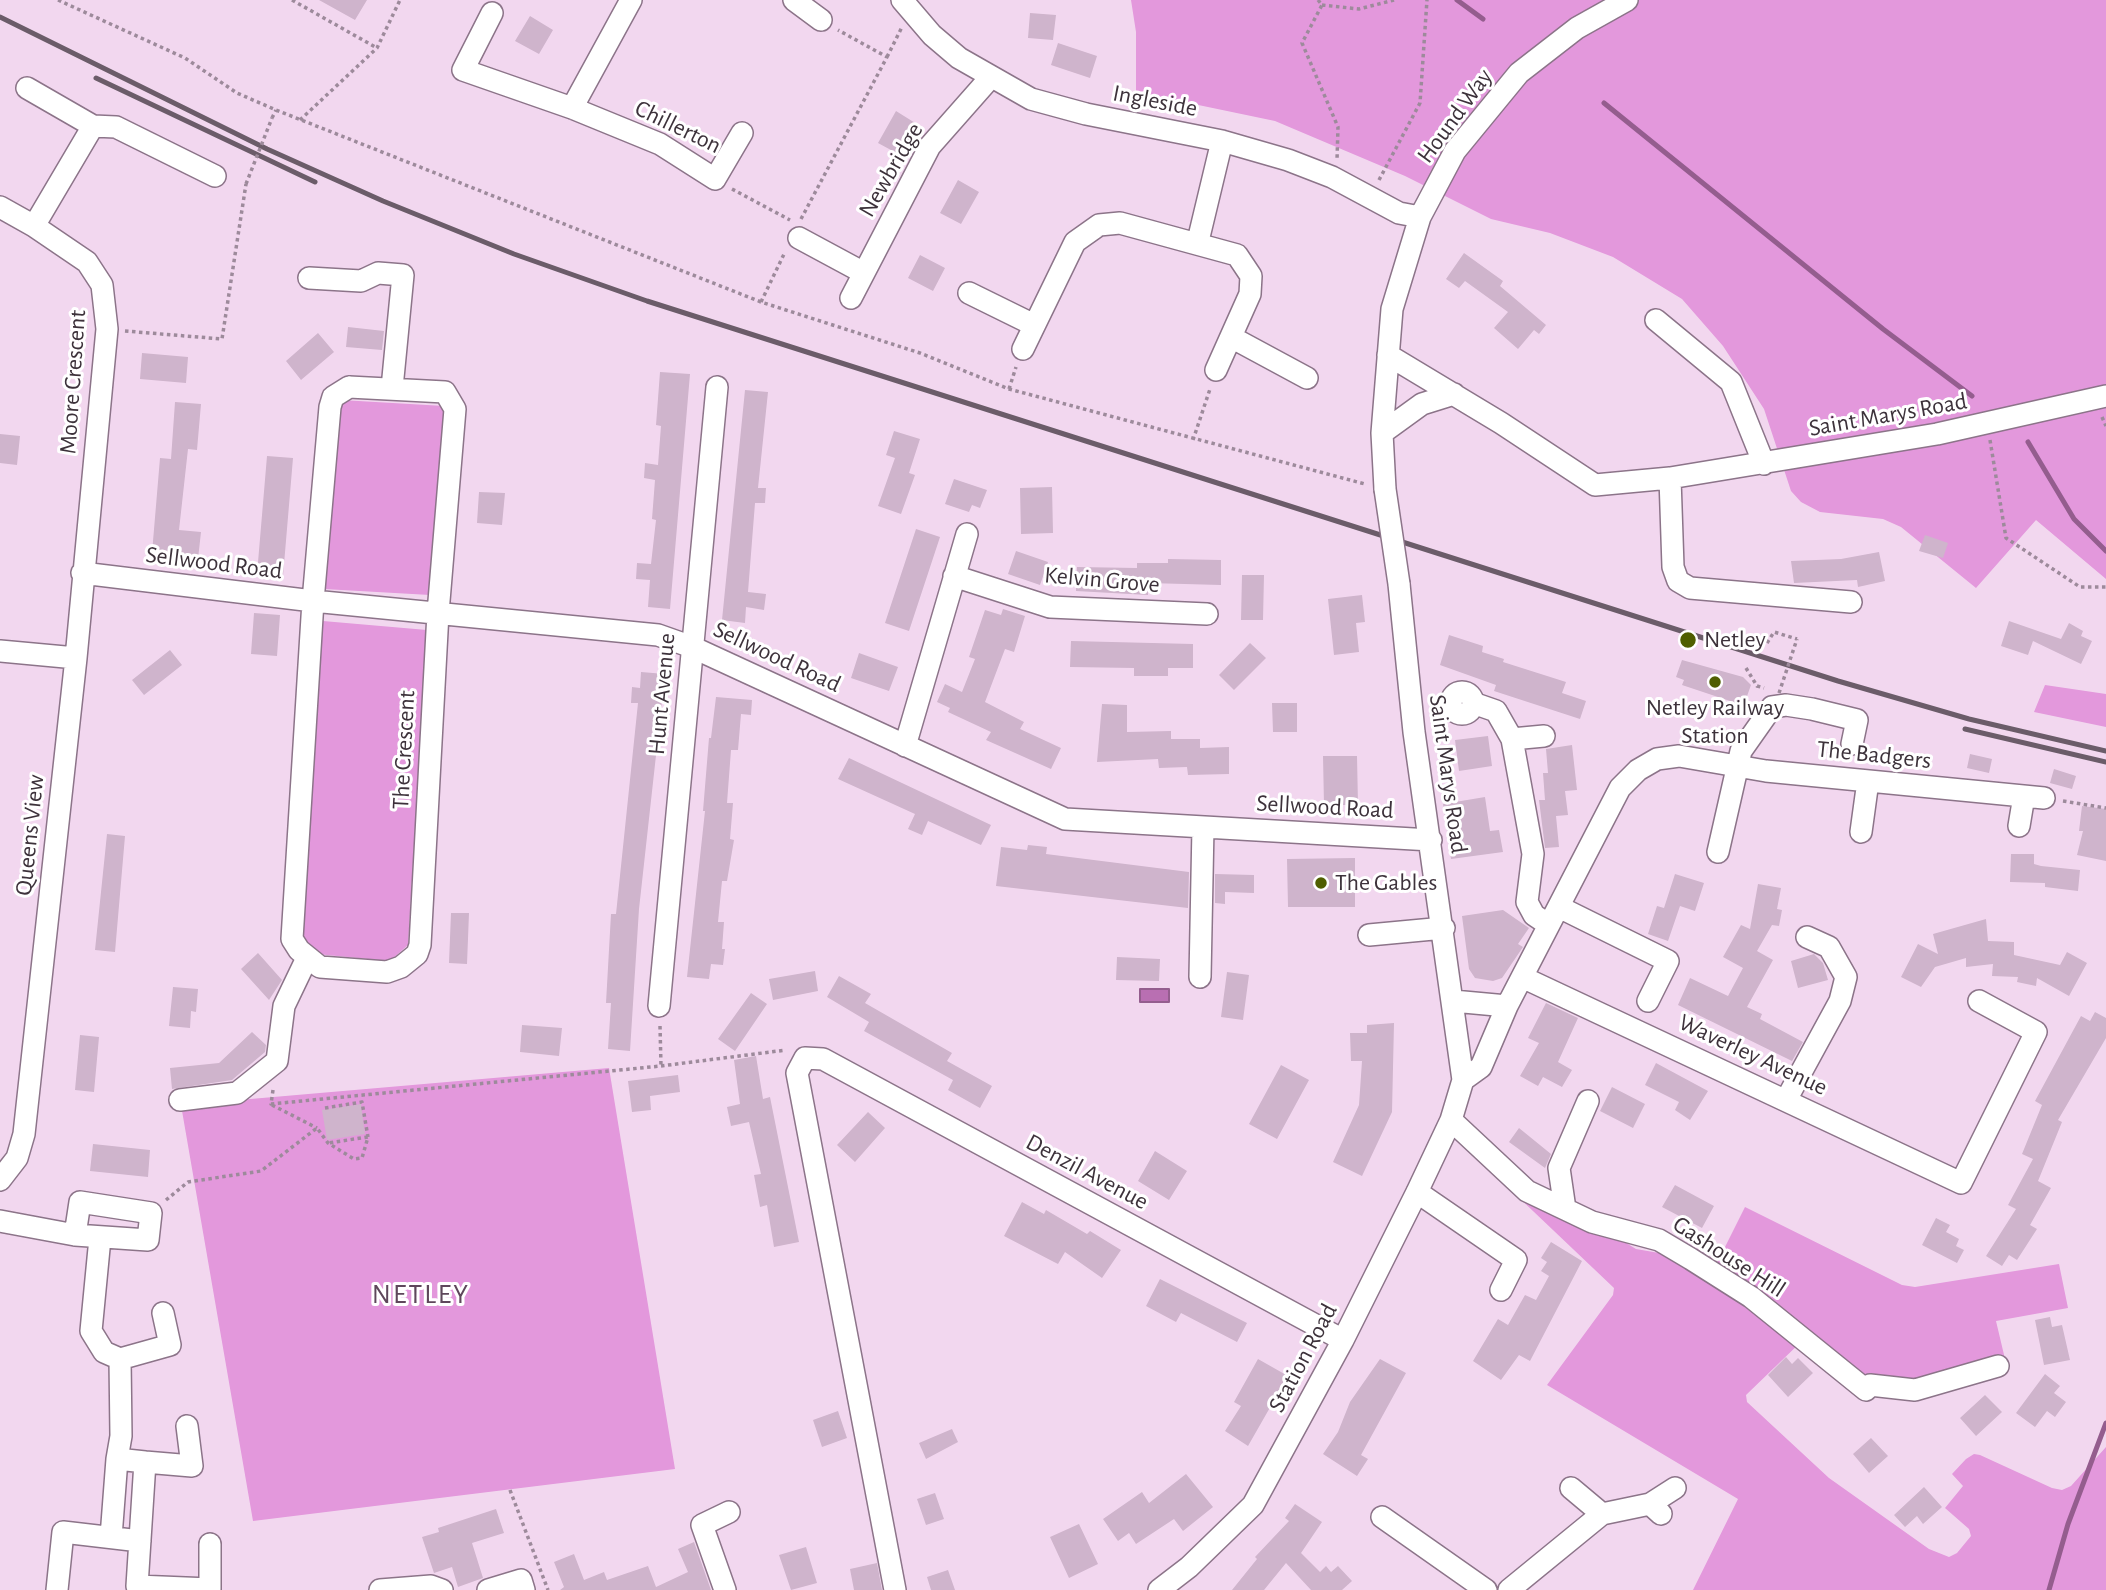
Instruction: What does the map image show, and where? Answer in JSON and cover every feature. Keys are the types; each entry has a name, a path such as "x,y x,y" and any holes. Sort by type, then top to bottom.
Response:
{"street":[{"path":"572,108 631,0"},
{"path":"793,0 821,20"},
{"name":"Hound Way","path":"1388,355 1392,309 1420,217 1455,151 1519,73 1577,28 1627,0"},
{"name":"Ingleside","path":"911,3 959,58 1031,99 1075,111 1222,141 1332,177 1399,213 1420,217"},
{"name":"Chillerton","path":"492,13 463,70 572,108 660,144 715,179 742,133"},
{"name":"Newbridge","path":"851,298 930,146 990,78"},
{"path":"27,88 93,126 116,127 215,176"},
{"path":"34,226 93,126"},
{"path":"1198,241 1222,141"},
{"name":"Moore Crescent","path":"0,207 34,226 87,262 102,285 107,329 82,573"},
{"path":"1023,349 1075,242 1099,225 1120,223 1198,241 1237,255 1251,276 1250,294 1216,370"},
{"path":"793,242 864,273"},
{"path":"309,278 361,281 378,273 403,275 392,388"},
{"path":"969,293 1034,325"},
{"path":"1656,320 1731,383 1764,464"},
{"path":"1231,337 1307,378"},
{"name":"Saint Marys Road","path":"1451,1120 1462,1080 1453,1001 1432,840 1414,732 1399,584 1378,487 1388,355 1595,485 1670,478 1764,464 1987,423 2106,396"},
{"name":"The Crescent","path":"349,387 445,392 456,409 438,613 417,954 401,967 387,972 320,967 307,958 292,939 313,601 333,397 349,387"},
{"name":"Hunt Avenue","path":"659,1006 718,387"},
{"path":"1382,433 1422,404 1454,394"},
{"path":"1670,478 1673,567 1678,581 1690,588 1851,602"},
{"path":"905,746 967,534"},
{"name":"Sellwood Road","path":"82,573 313,601 658,635 692,647 1065,820 1432,840"},
{"name":"Queens View","path":"0,1180 17,1158 24,1134 76,657 82,573"},
{"name":"Kelvin Grove","path":"954,576 1050,607 1207,614"},
{"path":"0,651 76,657"},
{"path":"1473,703 1496,711 1511,740 1533,854 1527,902 1534,915 1554,916 1668,961 1648,1001"},
{"path":"1718,852 1741,751 1772,707 1786,705 1857,720 1852,744"},
{"path":"1511,740 1544,736"},
{"name":"The Badgers","path":"1554,916 1620,788 1638,770 1657,759 1679,756 1737,766 2034,797"},
{"path":"1861,832 1868,781"},
{"path":"2019,826 2034,797"},
{"path":"1199,977 1203,827"},
{"path":"1462,1080 1481,1068 1507,1006 1554,916"},
{"path":"1369,935 1444,928"},
{"path":"1786,1100 1840,1001 1846,976 1829,947 1807,937"},
{"path":"180,1100 237,1093 277,1061 284,1006 307,958"},
{"name":"Waverley Avenue","path":"1522,977 1961,1183 2036,1032 1979,1001"},
{"path":"1453,1001 1507,1006"},
{"path":"800,1054 797,1073 895,1590"},
{"name":"Denzil Avenue","path":"800,1054 823,1059 1343,1340"},
{"path":"1564,1209 1559,1168 1588,1101"},
{"name":"Station Road","path":"1159,1590 1197,1560 1253,1505 1343,1340 1418,1192 1451,1120"},
{"name":"Gashouse Hill","path":"1451,1120 1527,1191 1592,1222 1659,1240 1751,1297 1866,1390 1870,1385 1915,1390 1998,1366"},
{"path":"1418,1192 1516,1260 1501,1290"},
{"path":"0,1221 75,1235 148,1240 151,1213 79,1202 75,1235"},
{"path":"100,1238 91,1331 104,1352 120,1359 170,1345 163,1313"},
{"path":"111,1537 121,1436 120,1359"},
{"path":"117,1460 192,1466 187,1426"},
{"path":"145,1462 137,1586 211,1589 210,1544"},
{"path":"1571,1488 1602,1514"},
{"path":"1509,1590 1602,1514 1656,1509 1675,1488"},
{"path":"725,1590 702,1525 729,1512"},
{"path":"1382,1517 1486,1590"},
{"path":"57,1590 63,1532 139,1541"},
{"path":"488,1590 521,1580 524,1590"},
{"path":"380,1590 431,1586 442,1590"}],"path":[{"path":"58,0 185,58 237,93 276,110 761,302 920,354 1009,389 1378,487"},
{"path":"292,0 377,48"},
{"path":"300,120 377,48 400,0"},
{"path":"1337,163 1338,127 1302,43 1320,2 1359,9 1394,0"},
{"path":"1377,185 1420,103 1427,0"},
{"path":"715,179 798,224 887,57 911,3"},
{"path":"821,20 887,57"},
{"path":"107,329 222,339 246,184 276,110"},
{"path":"761,302 793,242"},
{"path":"1193,440 1216,370"},
{"path":"1987,423 2006,538 2080,587 2106,587"},
{"path":"1767,643 1774,632 1797,639 1779,693"},
{"path":"1746,668 1757,685"},
{"path":"2034,797 2106,808"},
{"path":"659,1006 660,1066"},
{"path":"271,1104 800,1054"},
{"path":"271,1104 277,1061"},
{"path":"271,1104 317,1128 328,1143 355,1159 362,1158 368,1137 362,1102 325,1108"},
{"path":"151,1213 153,1207 188,1182 261,1171 317,1128"},
{"path":"328,1143 368,1137"},
{"path":"510,1490 548,1590"}],"shaded area":[{"path":"1131,0 2106,0 2106,579 2036,520 1976,588 1901,527 1883,519 1820,512 1801,502 1791,491 1764,409 1723,346 1682,299 1613,257 1550,233 1491,219 1405,176 1275,121 1136,92 1136,32"},
{"path":"341,400 444,406 430,595 324,589"},
{"path":"323,621 427,630 408,945 390,961 316,954 301,935"},
{"path":"2045,685 2106,694 2106,727 2034,712"},
{"path":"1140,989 1169,989 1169,1002 1140,1002"},
{"path":"609,1068 675,1469 253,1521 181,1105"},
{"path":"1513,1192 1592,1222 1636,1249 1717,1263 1745,1207 1902,1285 1915,1287 2059,1264 2068,1308 1996,1321 2005,1359 1914,1382 1854,1373 1804,1339 1746,1395 1747,1402 1829,1478 1929,1549 1949,1557 1957,1553 1971,1536 1969,1529 1945,1508 1963,1486 1952,1474 1966,1459 1974,1454 1980,1455 2062,1490 2071,1486 2106,1447 2106,1590 1693,1590 1738,1499 1547,1385 1613,1295 1614,1288"}],"building":[{"path":"319,0 367,0 355,20"},
{"path":"1030,13 1056,15 1053,40 1028,38"},
{"path":"530,16 553,30 539,54 515,41"},
{"path":"1058,43 1097,56 1090,78 1051,65"},
{"path":"896,111 920,126 902,156 878,143"},
{"path":"958,180 979,192 961,224 940,213"},
{"path":"1464,253 1503,281 1500,286 1546,325 1539,334 1534,330 1518,349 1494,328 1508,312 1465,281 1459,288 1446,279"},
{"path":"920,255 945,268 933,291 908,278"},
{"path":"348,327 384,331 382,350 346,347"},
{"path":"318,333 334,352 301,380 286,361"},
{"path":"142,353 188,357 186,383 140,379"},
{"path":"660,372 690,374 670,609 648,607 650,580 636,579 637,563 651,564 656,520 652,519 655,480 644,478 645,463 658,465 661,426 656,425"},
{"path":"745,390 768,392 758,488 766,488 765,503 755,503 748,592 766,594 764,610 746,607 745,623 722,620"},
{"path":"175,402 201,404 197,450 188,449 179,530 201,532 198,559 152,553 160,458 171,459"},
{"path":"894,431 920,439 909,473 915,475 901,514 878,506 895,458 886,455"},
{"path":"0,434 20,436 17,465 0,463"},
{"path":"267,456 293,458 283,576 257,574"},
{"path":"954,479 987,490 980,508 972,505 969,512 945,504"},
{"path":"1052,487 1053,533 1021,534 1020,488"},
{"path":"479,492 505,493 502,525 477,523"},
{"path":"916,529 940,537 909,631 885,623"},
{"path":"1925,535 1948,543 1943,558 1919,551"},
{"path":"1016,551 1048,562 1040,585 1008,574"},
{"path":"1879,552 1885,581 1858,587 1857,580 1794,583 1791,561 1841,559"},
{"path":"1168,559 1221,560 1221,585 1148,583 1148,595 1076,591 1077,567 1137,568 1137,563 1168,563"},
{"path":"1242,575 1264,575 1263,620 1241,620"},
{"path":"1362,595 1365,622 1356,623 1359,652 1334,655 1328,599"},
{"path":"1003,609 1025,616 1014,652 1005,649 985,702 1024,722 1020,729 1061,748 1051,769 986,740 991,732 948,712 950,708 937,702 945,684 962,692 975,659 969,657 985,610 1001,615"},
{"path":"254,613 280,615 277,656 251,654"},
{"path":"2009,621 2061,639 2069,623 2083,631 2081,636 2092,641 2081,664 2033,641 2028,655 2001,646"},
{"path":"1449,635 1483,646 1482,652 1504,659 1503,662 1566,682 1562,693 1586,701 1580,719 1494,691 1496,685 1440,665"},
{"path":"1071,641 1193,644 1193,668 1168,668 1168,676 1134,676 1134,668 1070,667"},
{"path":"1250,643 1266,658 1234,690 1219,675"},
{"path":"170,650 182,665 144,695 132,680"},
{"path":"859,653 898,667 889,691 851,678"},
{"name":"Netley Railway Station","path":"1682,660 1743,677 1751,685 1746,699 1738,697 1736,703 1682,685 1684,680 1676,677"},
{"path":"641,672 665,674 639,909 630,1051 608,1049 611,1003 606,1003 611,914 616,914 638,703 631,703 632,687 640,688"},
{"path":"716,697 752,700 751,715 741,714 738,750 731,750 727,803 733,803 730,839 734,840 727,881 722,881 718,922 724,922 722,949 725,949 723,965 711,964 709,979 687,977 705,811 709,738"},
{"path":"1272,703 1297,703 1297,732 1273,732"},
{"path":"1102,704 1127,705 1127,732 1171,731 1171,739 1200,739 1200,748 1229,747 1229,774 1188,775 1187,767 1159,768 1158,759 1097,762"},
{"path":"1488,736 1492,766 1459,771 1455,740"},
{"path":"1572,745 1577,790 1565,791 1568,815 1556,816 1559,847 1545,848 1539,800 1545,800 1543,773 1548,773 1546,749"},
{"path":"1970,754 1992,759 1989,773 1967,768"},
{"path":"1323,756 1357,756 1358,805 1324,805"},
{"path":"849,758 991,825 981,845 928,821 922,835 908,829 915,814 838,779"},
{"path":"2054,769 2076,776 2072,789 2050,783"},
{"path":"1485,797 1490,831 1499,830 1503,852 1451,859 1443,804"},
{"path":"2082,806 2106,809 2106,861 2077,855 2083,831 2079,831"},
{"path":"107,834 125,836 115,952 95,950"},
{"path":"1028,845 1047,847 1046,854 1189,872 1188,908 996,886 1001,847 1027,850"},
{"path":"2011,854 2034,854 2034,864 2080,870 2078,891 2045,887 2045,883 2010,882"},
{"name":"The Gables","path":"1355,858 1355,907 1288,907 1287,859"},
{"path":"1215,874 1254,875 1254,893 1225,892 1225,904 1215,903"},
{"path":"1675,874 1704,883 1695,911 1680,906 1668,941 1648,934 1657,906 1664,908"},
{"path":"1758,884 1781,888 1777,909 1782,910 1779,926 1772,925 1757,951 1773,960 1747,1007 1762,1014 1760,1019 1803,1042 1792,1061 1678,1005 1690,978 1728,996 1743,968 1723,957 1741,925 1750,929"},
{"path":"1503,910 1529,928 1518,944 1523,947 1502,978 1493,981 1475,978 1469,969 1462,916"},
{"path":"451,913 469,913 467,964 449,963"},
{"path":"1986,919 1988,941 2014,942 2014,955 2060,965 2067,952 2087,963 2069,996 2037,978 2036,986 2017,982 2018,977 1992,976 1993,964 1966,967 1966,958 1935,967 1921,987 1901,977 1918,944 1938,954 1933,934"},
{"path":"258,953 282,980 269,1000 241,969"},
{"path":"1814,954 1823,963 1828,980 1798,988 1791,961"},
{"path":"1117,957 1160,959 1159,981 1116,980"},
{"path":"815,971 818,991 773,1000 769,979"},
{"path":"1227,972 1249,975 1243,1020 1221,1017"},
{"path":"839,976 871,994 865,1003 952,1053 947,1061 992,1086 980,1108 948,1090 953,1080 864,1031 869,1022 827,997"},
{"path":"173,987 198,989 196,1012 191,1011 190,1028 169,1026"},
{"path":"751,993 767,1004 735,1051 718,1039"},
{"path":"1546,1003 1578,1018 1558,1062 1572,1070 1562,1087 1543,1077 1538,1086 1520,1076 1539,1043 1528,1038"},
{"path":"2095,1012 2106,1018 2106,1038 2058,1120 2062,1122 2038,1181 2051,1188 2030,1225 2037,1229 2017,1260 2009,1255 2002,1266 1986,1256 2016,1209 2008,1205 2033,1159 2022,1154 2042,1105 2035,1101 2081,1016 2090,1021"},
{"path":"1394,1023 1392,1112 1362,1176 1333,1162 1359,1105 1362,1061 1351,1061 1350,1033 1367,1033 1367,1025"},
{"path":"522,1025 562,1028 559,1056 520,1052"},
{"path":"252,1032 266,1045 265,1052 232,1080 172,1089 170,1068 219,1063"},
{"path":"80,1035 99,1037 94,1092 75,1090"},
{"path":"756,1056 763,1099 770,1097 799,1242 774,1247 767,1205 760,1207 754,1175 761,1174 749,1122 731,1126 727,1107 740,1104 734,1060"},
{"path":"1656,1063 1708,1091 1690,1120 1675,1110 1679,1102 1645,1085"},
{"path":"1281,1065 1309,1080 1277,1139 1249,1124"},
{"path":"678,1075 680,1092 650,1096 651,1110 632,1112 628,1081"},
{"path":"1612,1087 1645,1104 1633,1128 1600,1111"},
{"path":"361,1104 365,1134 327,1140 322,1110"},
{"path":"868,1112 885,1128 855,1162 837,1145"},
{"path":"1519,1128 1551,1154 1545,1168 1509,1142"},
{"path":"93,1144 150,1150 148,1177 90,1171"},
{"path":"1155,1151 1187,1171 1169,1200 1138,1181"},
{"path":"1675,1185 1714,1206 1702,1228 1662,1207"},
{"path":"1022,1202 1044,1214 1046,1210 1087,1234 1090,1231 1121,1250 1102,1278 1065,1252 1058,1264 1004,1236"},
{"path":"1936,1218 1950,1225 1946,1232 1959,1239 1956,1246 1964,1250 1957,1263 1922,1245"},
{"path":"1551,1242 1582,1261 1530,1361 1519,1355 1501,1380 1473,1361 1498,1319 1508,1325 1525,1295 1536,1300 1549,1276 1541,1271 1547,1262 1541,1258"},
{"path":"1160,1279 1247,1323 1237,1342 1181,1313 1176,1322 1146,1306"},
{"path":"2050,1317 2052,1327 2062,1325 2070,1360 2044,1365 2035,1320"},
{"path":"1786,1357 1792,1364 1798,1358 1813,1373 1788,1397 1768,1375"},
{"path":"1258,1359 1288,1376 1248,1446 1225,1431 1241,1406 1234,1402"},
{"path":"1380,1359 1406,1373 1361,1455 1368,1459 1357,1476 1323,1454 1338,1432 1350,1402"},
{"path":"2045,1374 2060,1386 2054,1393 2066,1402 2055,1417 2047,1411 2035,1427 2016,1413"},
{"path":"1985,1395 2002,1412 1976,1436 1960,1418"},
{"path":"838,1411 847,1438 822,1447 813,1420"},
{"path":"952,1429 958,1442 926,1459 919,1443"},
{"path":"1871,1438 1888,1456 1869,1473 1853,1454"},
{"path":"1186,1474 1213,1507 1183,1531 1174,1519 1136,1544 1129,1533 1118,1541 1103,1519 1142,1492 1149,1503"},
{"path":"1924,1487 1942,1507 1923,1524 1917,1516 1905,1527 1894,1515"},
{"path":"935,1493 944,1519 926,1525 917,1499"},
{"path":"1295,1504 1322,1522 1301,1553 1320,1572 1326,1566 1331,1572 1338,1566 1352,1581 1342,1590 1311,1590 1286,1563 1264,1590 1232,1590 1257,1559 1255,1557 1289,1521 1285,1518"},
{"path":"496,1509 504,1533 472,1543 483,1578 458,1587 452,1567 434,1573 422,1537 439,1532 438,1528"},
{"path":"1079,1524 1098,1564 1069,1578 1050,1537"},
{"path":"694,1542 711,1590 560,1590 564,1587 554,1562 574,1554 584,1580 604,1572 607,1580 648,1566 656,1587 688,1572 678,1549"},
{"path":"806,1547 817,1583 791,1590 779,1555"},
{"path":"877,1563 882,1590 854,1590 850,1569"},
{"path":"948,1570 955,1590 931,1590 927,1577"}],"waterway":[{"path":"1457,0 1483,19"},
{"path":"1604,103 1883,329 1972,396"},
{"path":"2028,442 2074,519 2106,551"},
{"path":"2049,1590 2068,1524 2106,1423"}],"railway":[{"path":"0,17 267,149 383,201 514,254 647,301 1838,681 1969,719 2106,751"},
{"path":"96,78 315,182"},
{"path":"1965,729 2106,762"}],"place":[{"name":"Netley","path":"1688,640"},
{"name":"Netley Railway Station","path":"1715,682"},
{"name":"The Gables","path":"1321,883"}],"district":[{"name":"NETLEY","path":"421,1295"}]}
